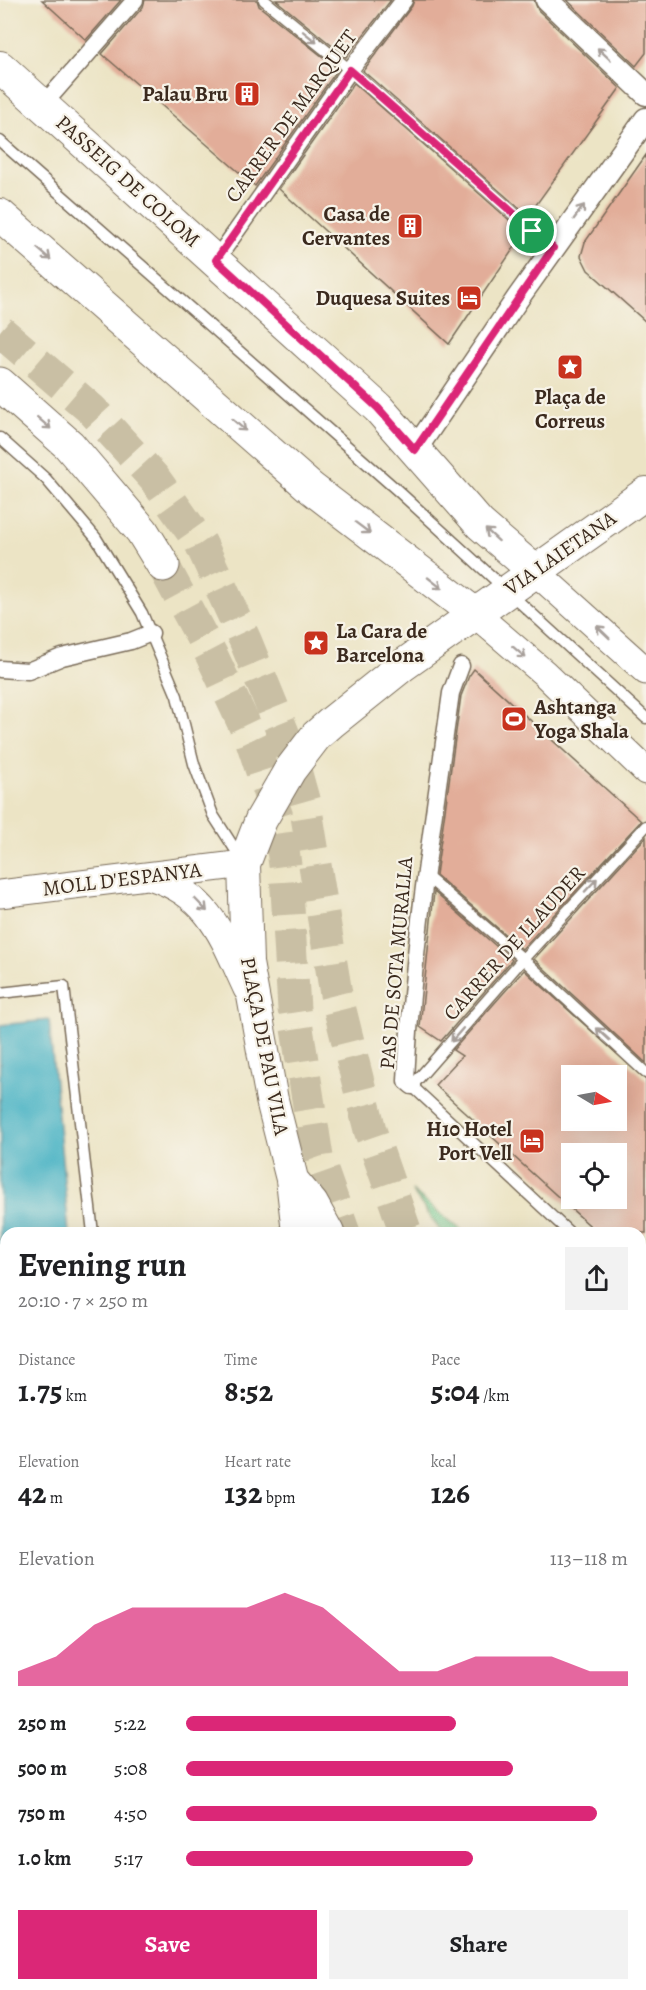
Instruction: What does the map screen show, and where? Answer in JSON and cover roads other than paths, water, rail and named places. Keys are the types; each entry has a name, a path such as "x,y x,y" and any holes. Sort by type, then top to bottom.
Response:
{"highway":[{"path":"0,384 69,445 142,531 163,565"}],"main road":[{"name":"PASSEIG DE COLOM","path":"0,67 378,408 480,524 537,573"},
{"path":"0,215 311,488 474,613"},
{"name":"VIA LAIETANA","path":"474,613 537,573 646,493"},
{"name":"PLAÇA DE PAU VILA","path":"297,1227 292,1179 272,1100 252,999 247,963 244,864 261,820 290,770 316,736 384,679 474,613"},
{"name":"PLAÇA DE PAU VILA","path":"292,1179 312,1204 325,1227"}],"street":[{"path":"43,105 135,0"},
{"name":"CARRER DE MARQUET","path":"216,260 350,70 404,0"},
{"path":"547,0 646,94"},
{"path":"415,450 553,248 646,119"},
{"path":"537,573 646,671"},
{"path":"474,613 544,673 646,771"},
{"path":"0,669 28,671 62,657 131,641 151,633"},
{"name":"PAS DE SOTA MURALLA","path":"412,1086 406,1081 409,1021 425,875 451,693 461,666"},
{"name":"MOLL D'ESPANYA","path":"0,894 244,864"},
{"path":"151,877 168,882 191,896 206,909 219,930 252,999"}],"lane":[{"path":"264,0 350,70 553,248"},
{"path":"0,141 397,490 505,592 646,718"},
{"path":"0,438 46,479 96,538 142,613 177,696 194,764 213,815 244,864"},
{"name":"CARRER DE LLAUDER","path":"412,1086 523,959 646,826"},
{"path":"425,875 523,959 646,1074"},
{"path":"0,993 64,986 92,1227"},
{"name":"PAS DE SOTA MURALLA","path":"412,1086 564,1227"}],"water":[{"path":"49,1020 68,1227 0,1227 0,1025"}],"tunnel":[{"path":"0,331 92,410 154,478 201,544 245,640 288,745 306,810 336,994 370,1130 404,1227"},
{"path":"163,565 212,656 252,741 280,826 286,873 294,1009 317,1157 342,1227"}],"place":[{"name":"Palau Bru","path":"247,94"},
{"name":"Casa de Cervantes","path":"410,226"},
{"name":"Duquesa Suites","path":"469,298"},
{"name":"Plaça de Correus","path":"570,367"},
{"name":"La Cara de Barcelona","path":"316,643"},
{"name":"Ashtanga Yoga Shala","path":"514,719"},
{"name":"H10 Hotel Port Vell","path":"532,1141"}]}
